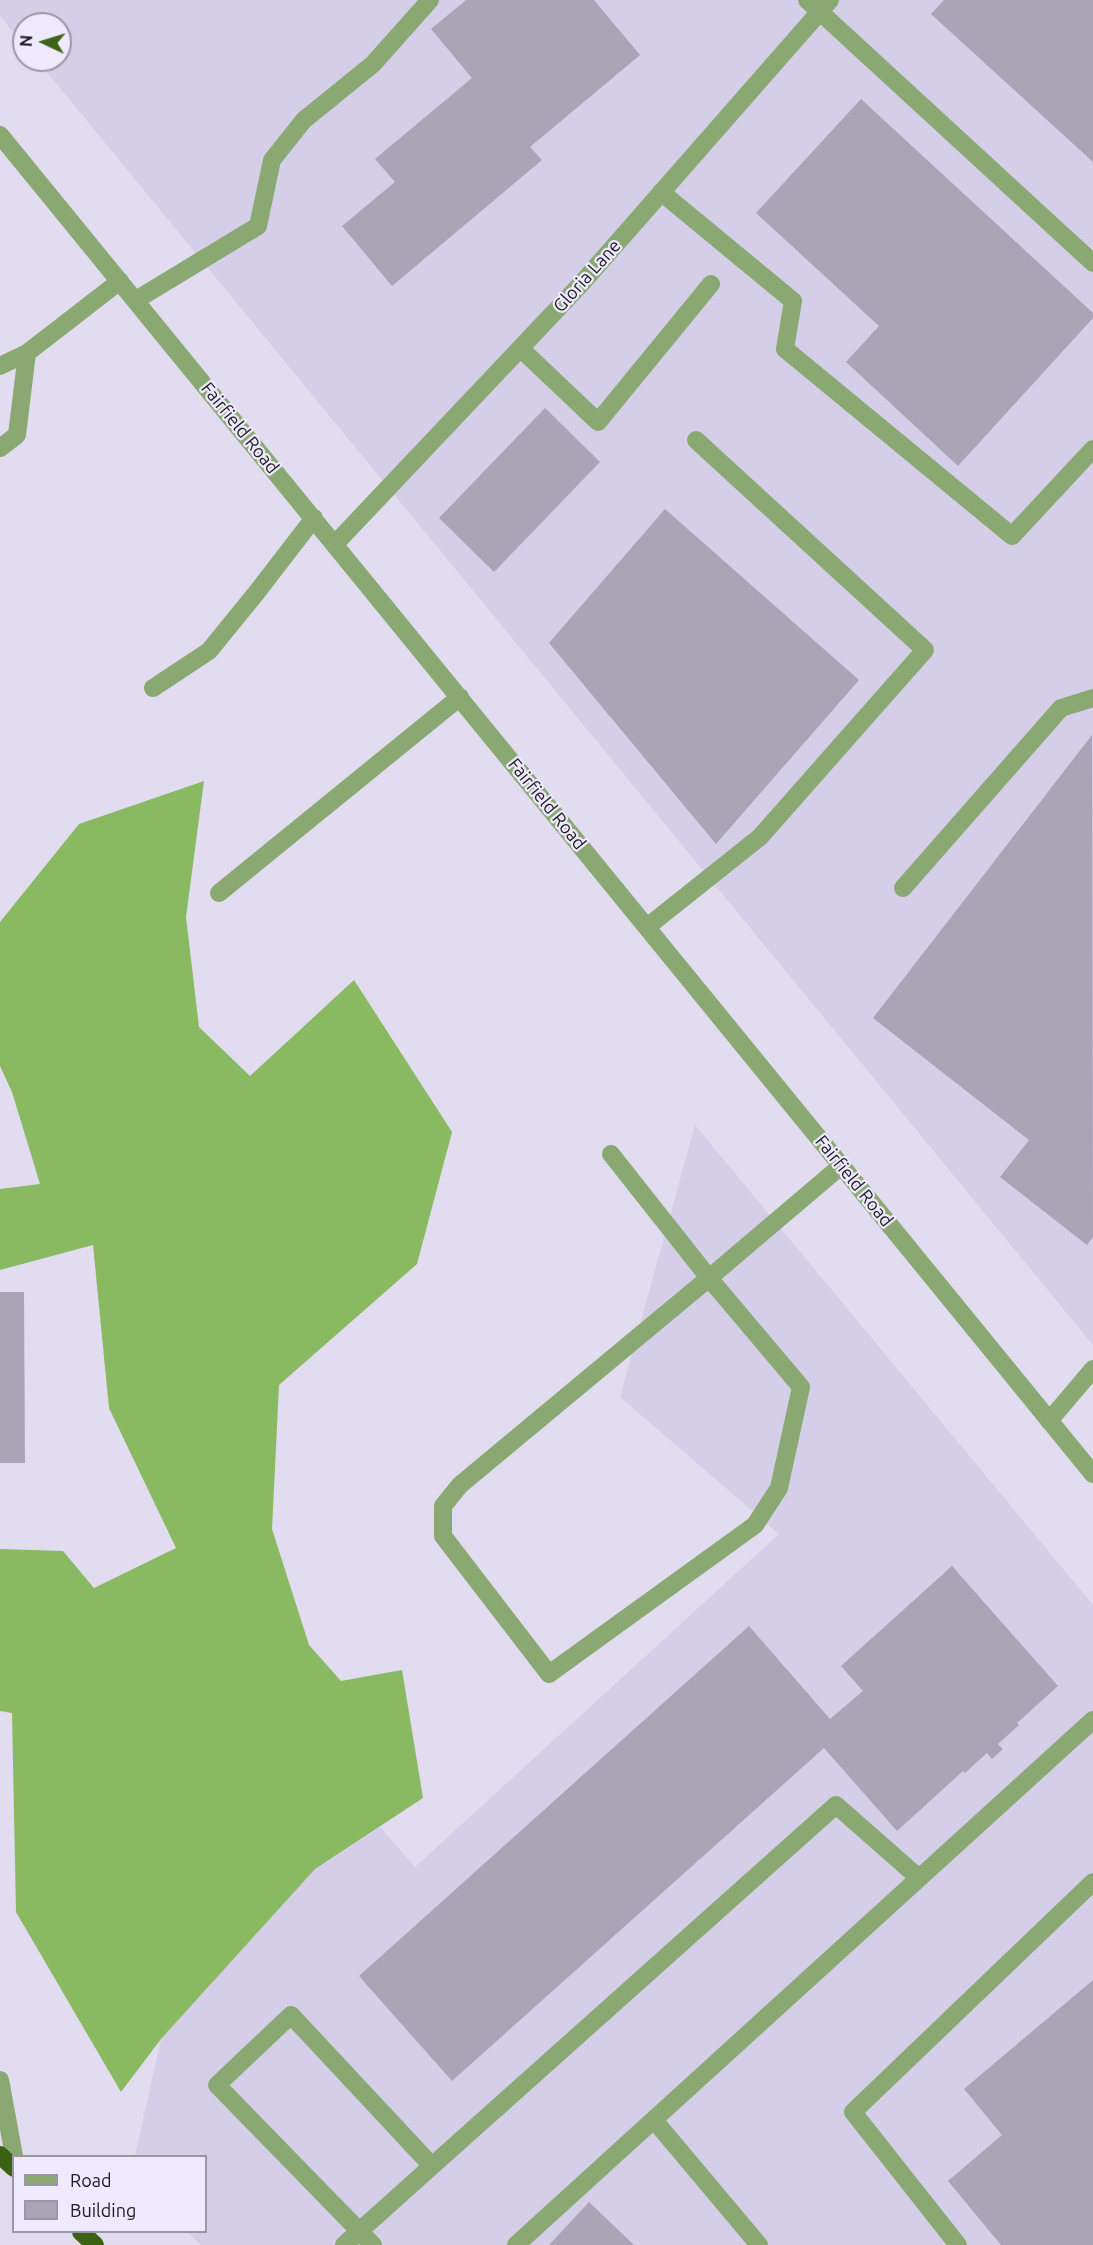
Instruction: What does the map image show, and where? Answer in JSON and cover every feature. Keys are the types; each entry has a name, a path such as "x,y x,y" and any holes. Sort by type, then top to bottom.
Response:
{"highway":[{"path":"0,2155 12,2166"},
{"path":"82,2233 95,2245"}],"street":[{"path":"136,300 258,226 272,160 304,120 374,64 430,0"},
{"path":"819,4 1093,263"},
{"name":"Gloria Lane","path":"335,544 581,284 819,4"},
{"name":"Fairfield Road","path":"0,135 1093,1474"},
{"path":"661,192 793,301 784,349 1012,536 1093,449"},
{"path":"0,366 27,353 120,281"},
{"path":"520,348 598,422 711,284"},
{"path":"0,448 17,435 27,353"},
{"path":"647,927 760,837 925,650 696,440"},
{"path":"153,688 208,651 314,518"},
{"path":"219,893 460,698"},
{"path":"903,888 1061,708 1093,698"},
{"path":"611,1154 709,1278 801,1387 779,1488 755,1525 549,1674 442,1536 443,1506 460,1485 709,1278 842,1166"},
{"path":"1049,1421 1093,1370"},
{"path":"516,2245 1093,1720"},
{"path":"344,2245 358,2230 836,1805 919,1878"},
{"path":"958,2245 853,2112 1093,1882"},
{"path":"373,2245 217,2085 291,2015 432,2166"},
{"path":"0,2080 14,2155"},
{"path":"654,2120 759,2245"}],"shaded area":[{"path":"0,0 1093,0 1093,1345 47,72 72,72 72,12 12,12 12,30 0,16"},
{"path":"695,1125 1093,1605 1093,2245 201,2245 188,2233 207,2233 207,2155 135,2155 161,2039 315,1869 380,1827 415,1867 779,1534 620,1397"}],"green space":[{"path":"204,781 186,917 199,1027 250,1076 354,980 452,1132 417,1264 279,1385 272,1529 309,1645 341,1681 402,1670 423,1798 315,1869 161,2039 121,2092 16,1912 12,1713 0,1711 0,1549 63,1551 94,1588 176,1548 109,1408 93,1245 0,1270 0,1189 40,1184 12,1092 0,1066 0,922 79,824"}],"building":[{"path":"466,0 594,0 640,55 530,147 542,160 392,286 342,226 395,182 375,159 472,78 431,29"},
{"path":"944,0 1093,0 1093,162 931,14"},
{"path":"861,99 1093,313 1093,318 958,466 846,362 879,326 756,213"},
{"path":"545,408 600,462 494,572 439,518"},
{"path":"665,509 859,680 716,844 549,643"},
{"path":"1092,735 1093,1237 1087,1245 1000,1177 1029,1140 873,1018"},
{"path":"0,1292 24,1292 25,1463 0,1463"},
{"path":"952,1566 1058,1686 1017,1723 1019,1725 998,1744 1003,1749 992,1759 987,1753 965,1773 963,1771 897,1831 824,1748 452,2081 359,1976 749,1626 830,1719 863,1691 841,1666"},
{"path":"1093,1980 1093,2245 1001,2245 948,2181 1002,2135 964,2089"},
{"path":"589,2202 634,2245 549,2245"}]}
